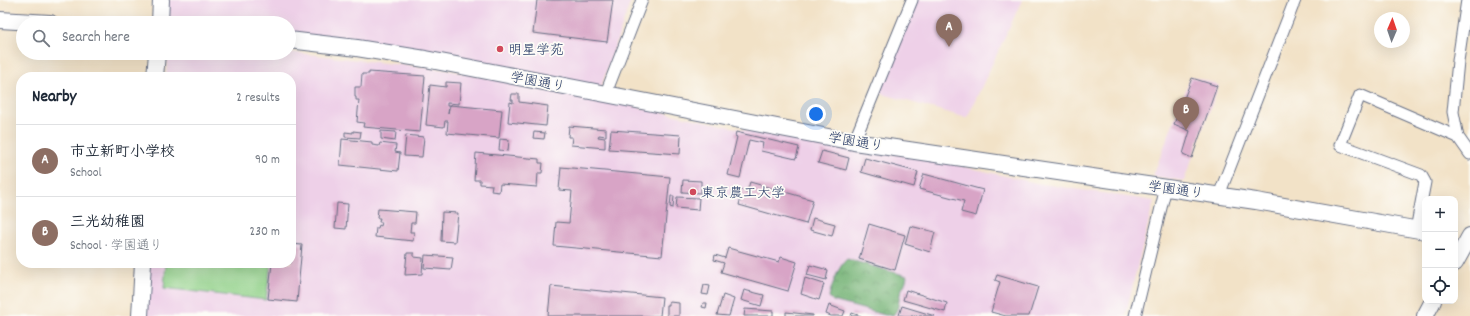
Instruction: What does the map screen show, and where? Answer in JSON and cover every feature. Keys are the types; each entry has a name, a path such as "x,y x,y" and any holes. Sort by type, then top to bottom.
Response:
{"street":[{"path":"160,16 161,0"},
{"path":"606,93 642,0"},
{"path":"854,142 912,0"},
{"path":"1219,195 1295,0"},
{"path":"1467,0 1454,100 1454,118 1458,137 1470,154"},
{"path":"0,20 16,21"},
{"name":"学園通り","path":"296,41 356,48 417,58 606,93 854,142 1219,195 1421,230"},
{"path":"155,72 156,60"},
{"path":"1421,230 1425,182 1421,175 1340,145 1360,95 1458,137"},
{"path":"1135,316 1166,187"},
{"path":"1458,256 1466,237"},
{"path":"140,316 143,268"},
{"path":"1425,316 1431,304"}],"shaded area":[{"name":"明星学苑","path":"168,0 631,0 601,87 296,39 296,16 166,16"},
{"path":"916,0 1022,0 967,118 879,93"},
{"name":"東京農工大学","path":"296,53 446,70 601,99 755,132 936,160 1036,183 1154,201 1125,316 146,316 150,268 296,268 296,72 166,72 167,60 296,60"},
{"path":"1191,76 1219,85 1184,181 1153,176"}],"green space":[{"path":"847,259 907,276 901,291 897,310 893,315 885,315 833,301 829,297 838,271"},
{"path":"166,268 270,268 266,300 164,288"}],"building":[{"path":"537,0 613,0 607,42 533,33"},
{"path":"369,72 425,76 420,132 363,127 364,123 357,122 359,100 356,100 355,97 355,87 361,87 362,74 369,74"},
{"path":"1192,78 1217,86 1192,158 1183,154 1190,131 1174,124"},
{"path":"446,82 461,83 459,104 447,103 447,106 449,106 448,114 450,105 502,110 499,138 447,133 448,121 445,121 444,127 426,125 430,85 446,87"},
{"path":"512,94 519,94 519,102 548,106 546,126 508,122 510,102 513,103 513,100 511,100"},
{"path":"569,126 606,129 606,136 599,135 598,137 605,138 605,148 571,145 572,137 568,137"},
{"path":"611,130 681,135 680,154 609,149"},
{"path":"353,131 361,132 360,138 345,137 345,132 353,133"},
{"path":"381,131 396,132 395,141 381,139"},
{"path":"534,132 545,133 544,139 533,138"},
{"path":"736,132 799,147 796,159 761,151 763,143 749,140 740,178 728,175 737,137 735,136"},
{"path":"406,135 424,137 422,157 404,156"},
{"path":"342,139 372,142 372,145 379,146 380,143 396,145 395,152 400,153 398,171 340,165"},
{"path":"500,139 509,140 508,151 499,150"},
{"path":"822,151 849,158 846,170 818,163"},
{"path":"476,153 539,159 539,163 543,163 542,173 538,173 537,187 500,184 499,192 491,191 492,185 480,184 480,180 474,180"},
{"path":"865,158 918,172 914,187 861,172"},
{"path":"561,167 670,177 662,256 554,246 556,222 569,223 572,191 559,190"},
{"path":"924,174 983,190 976,216 961,212 964,201 919,189"},
{"path":"683,180 701,181 701,193 682,192"},
{"path":"750,182 813,200 806,224 739,205 741,197 732,194 734,188 747,192"},
{"path":"671,196 674,196 673,208 670,207"},
{"path":"677,197 699,198 698,210 676,208"},
{"path":"337,203 348,204 346,229 335,228"},
{"path":"378,209 416,212 415,223 411,223 410,232 414,232 413,241 375,237 376,228 378,228 379,225 381,226 382,222 379,222 380,218 377,218"},
{"path":"442,212 458,213 455,242 441,241"},
{"path":"813,218 835,224 832,236 810,230"},
{"path":"869,224 905,235 895,270 859,259"},
{"path":"910,226 935,232 930,252 905,244"},
{"path":"296,244 302,245 297,302 268,299 271,268 296,268"},
{"path":"728,248 779,262 781,257 797,262 788,291 721,272 724,263 714,260 715,255 725,258"},
{"path":"407,253 414,253 414,257 423,258 422,274 405,275"},
{"path":"425,255 453,257 451,270 424,268"},
{"path":"810,265 828,270 826,280 807,275"},
{"path":"997,275 1038,287 1029,316 1006,316 991,312 1000,282 995,280"},
{"path":"805,278 824,284 819,300 801,294"},
{"path":"704,285 710,286 708,295 702,294"},
{"path":"551,286 662,297 660,316 548,316"},
{"path":"744,290 764,295 761,306 741,300"},
{"path":"906,290 947,303 945,312 903,300"},
{"path":"723,295 734,299 729,316 717,315"},
{"path":"669,302 679,303 679,316 667,316 667,305 669,305"},
{"path":"703,303 707,303 706,308 702,307"},
{"path":"829,305 845,311 843,316 831,316 826,314"},
{"path":"902,306 935,316 899,315"},
{"path":"745,309 773,311 773,316 744,316"},
{"path":"786,312 813,315 813,316 786,316"},
{"path":"852,313 861,316 851,316"}],"place":[{"name":"市立新町小学校","path":"949,47"},
{"name":"明星学苑","path":"500,49"},
{"name":"三光幼稚園","path":"1186,130"},
{"name":"東京農工大学","path":"693,192"}]}
